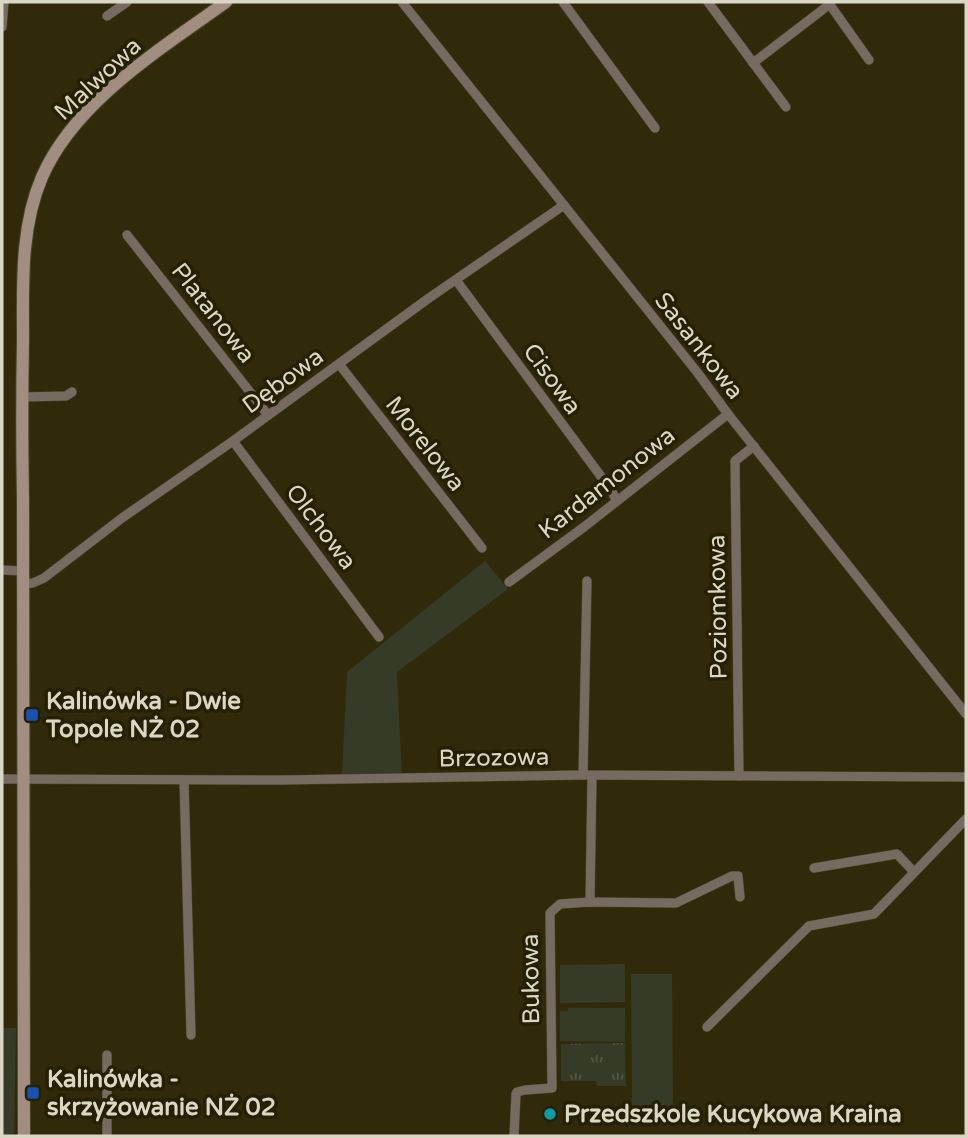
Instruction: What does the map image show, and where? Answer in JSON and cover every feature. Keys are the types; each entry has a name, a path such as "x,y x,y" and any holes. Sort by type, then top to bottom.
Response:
{"street":[{"path":"2,27 4,2"},
{"path":"107,16 127,2"},
{"name":"Malwowa","path":"24,1136 22,397 23,283 29,223 43,175 52,156 71,130 137,67 226,2"},
{"name":"Sasankowa","path":"402,2 966,714"},
{"path":"563,2 655,128"},
{"path":"708,2 786,107"},
{"path":"753,63 829,3 869,61"},
{"name":"Dębowa","path":"23,578 33,583 44,578 122,518 564,205"},
{"name":"Platanowa","path":"127,235 268,415"},
{"name":"Cisowa","path":"456,280 617,501"},
{"name":"Morelowa","path":"339,364 482,548"},
{"path":"22,397 66,396 72,392"},
{"name":"Kardamonowa","path":"509,582 728,414"},
{"name":"Olchowa","path":"233,441 379,637"},
{"name":"Poziomkowa","path":"739,776 736,461 754,446"},
{"path":"3,569 23,578"},
{"path":"587,581 590,902"},
{"name":"Brzozowa","path":"2,779 966,777"},
{"path":"184,780 191,1035"},
{"path":"708,1027 809,926 873,914 966,819"},
{"path":"814,868 897,854 915,872"},
{"name":"Bukowa","path":"514,1136 517,1091 552,1088 550,913 559,904 677,903 732,876 738,876 740,897"},
{"path":"107,1055 107,1136"}],"green space":[{"path":"485,561 508,589 397,672 402,779 342,775 347,672"},
{"path":"625,964 625,1002 560,1003 560,965"},
{"path":"631,974 672,974 673,1108 632,1108"},
{"path":"568,1008 625,1008 625,1042 560,1041 560,1011 568,1011"},
{"path":"2,1028 16,1028 14,1136 2,1136"},
{"path":"625,1043 626,1086 597,1086 596,1081 561,1081 561,1044"}],"place":[{"name":"Kalinówka - Dwie Topole NŻ 02","path":"32,715"},
{"name":"Kalinówka - skrzyżowanie NŻ 02","path":"33,1093"},
{"name":"Przedszkole Kucykowa Kraina","path":"550,1114"}]}
